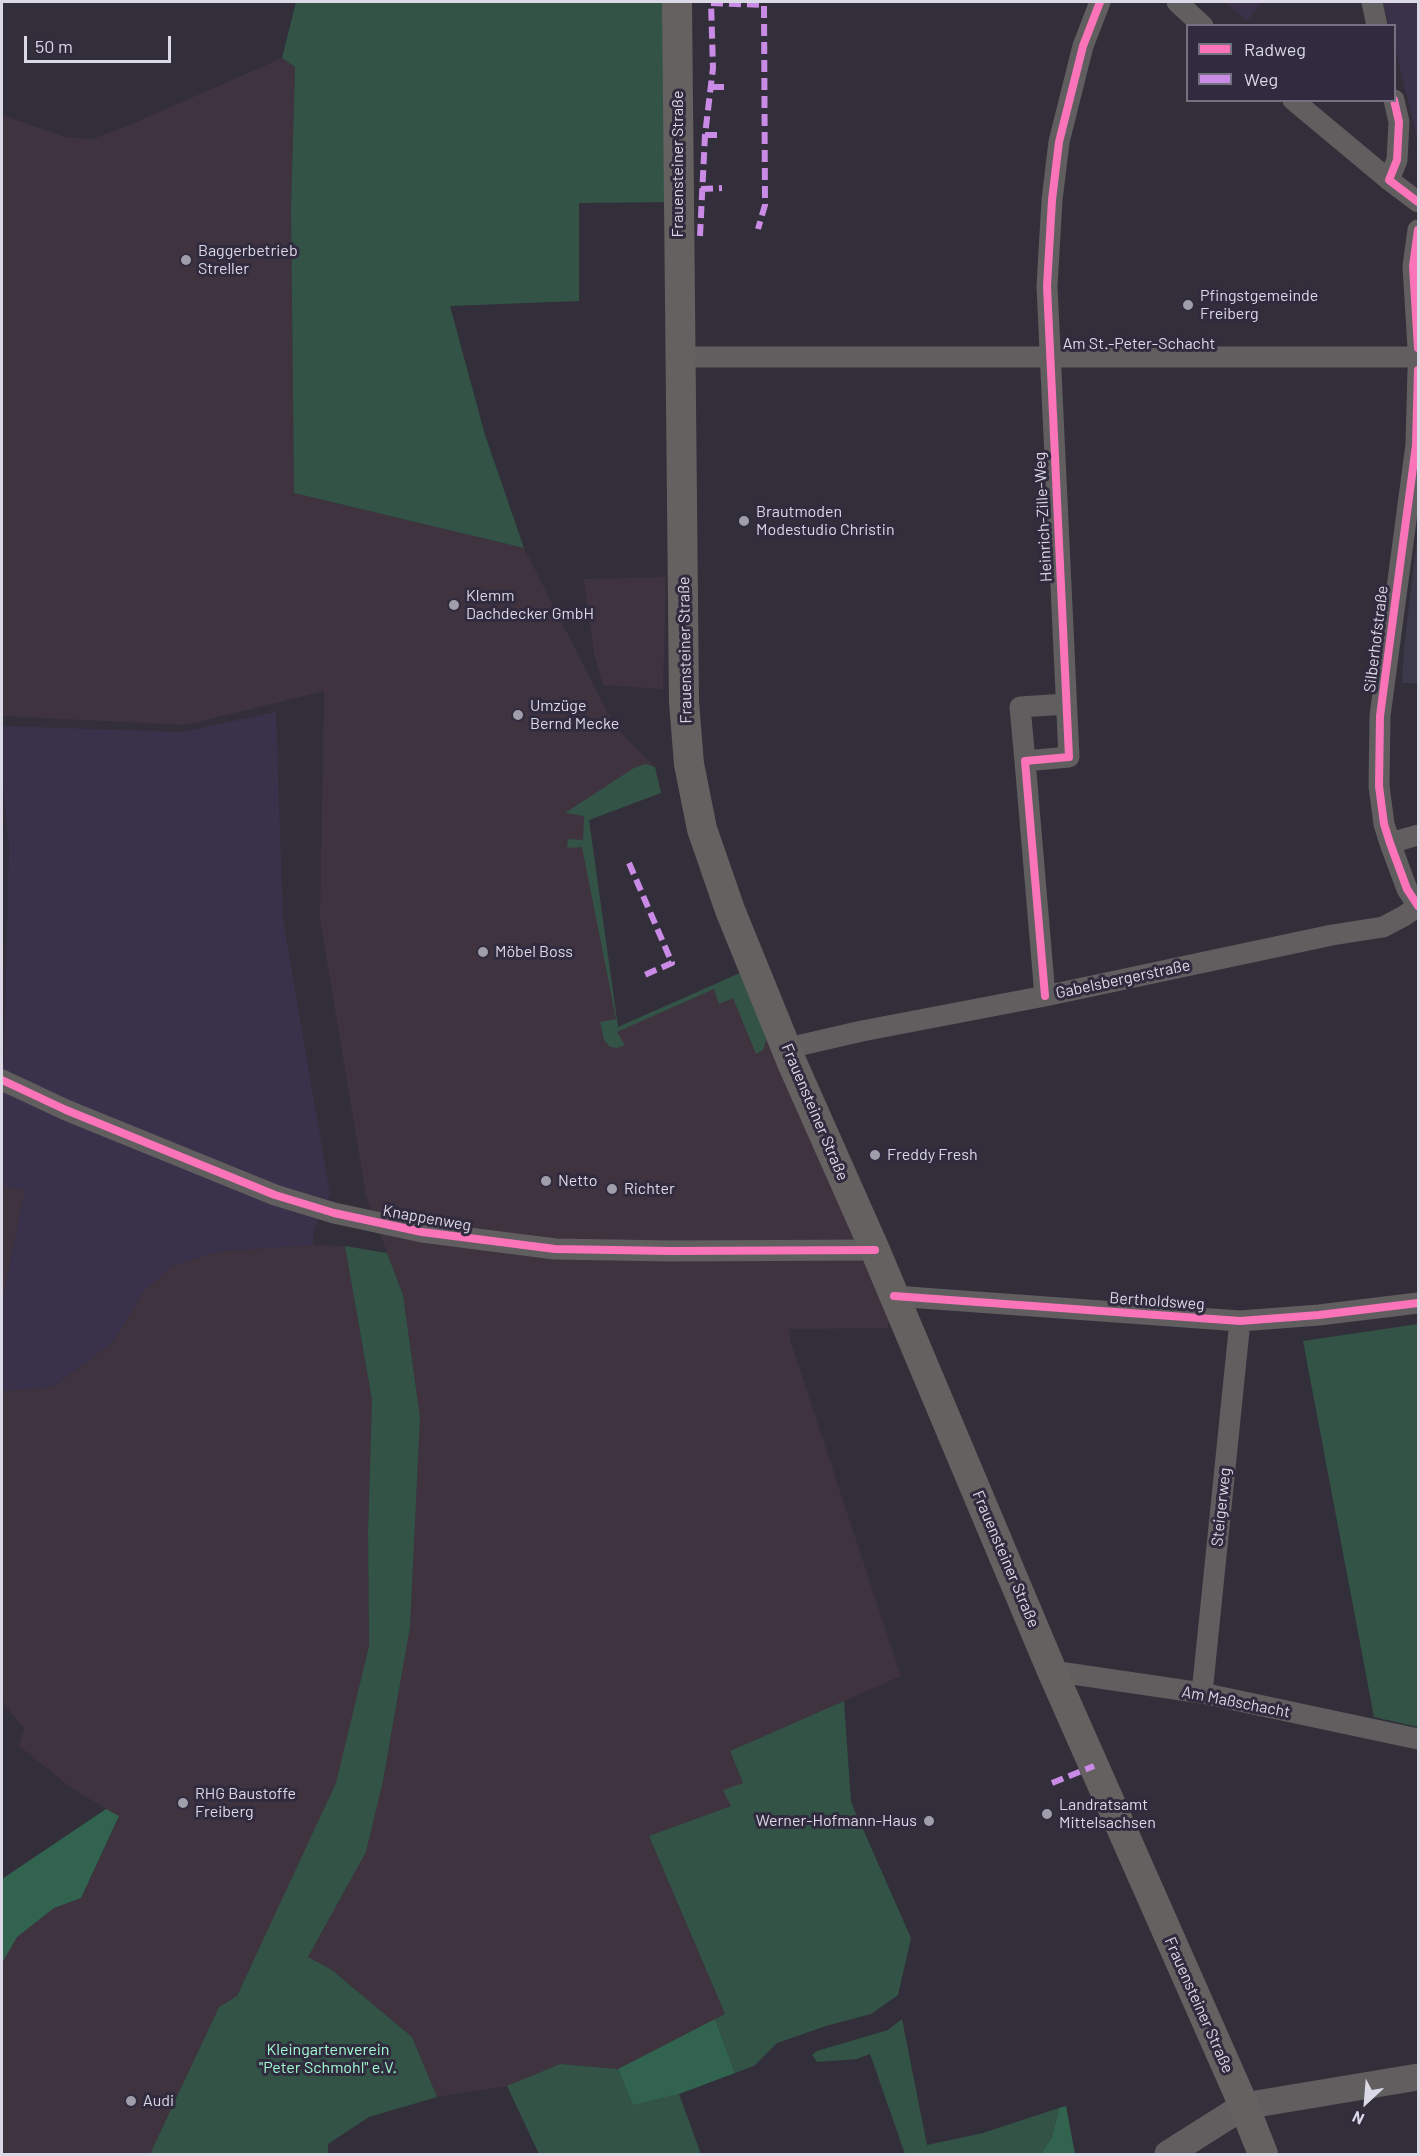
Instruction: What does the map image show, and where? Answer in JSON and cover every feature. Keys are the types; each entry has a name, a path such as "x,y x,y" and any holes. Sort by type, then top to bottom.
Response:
{"main road":[{"name":"Frauensteiner Straße","path":"677,2 684,702 689,764 702,829 730,910 793,1065 875,1250 1052,1671 1244,2106 1263,2154"}],"street":[{"name":"Heinrich-Zille-Weg","path":"1025,761 1069,757 1047,286 1052,200 1059,142 1083,46 1100,2"},
{"path":"1177,2 1201,24"},
{"path":"1372,2 1377,24"},
{"path":"1295,102 1419,202"},
{"path":"1389,180 1397,160 1399,122 1394,102"},
{"path":"1419,230 1413,266 1419,348"},
{"name":"Am St.-Peter-Schacht","path":"680,357 1419,357"},
{"name":"Silberhofstraße","path":"1418,906 1407,889 1390,843 1384,824 1379,786 1380,716 1416,445 1419,370"},
{"path":"1045,996 1020,707 1066,704"},
{"path":"1390,843 1419,835"},
{"name":"Gabelsbergerstraße","path":"788,1048 861,1031 1383,927 1395,922 1418,906"},
{"name":"Knappenweg","path":"2,1080 66,1110 275,1195 334,1213 422,1232 555,1250 875,1250"},
{"name":"Bertholdsweg","path":"894,1296 1240,1321 1319,1315 1419,1303"},
{"name":"Steigerweg","path":"1202,1694 1240,1321"},
{"name":"Am Maßschacht","path":"1052,1671 1202,1694 1419,1739"},
{"path":"1168,2154 1244,2106 1419,2078"}],"shaded area":[{"path":"1225,2 1262,2 1247,21"},
{"path":"1383,2 1418,2 1418,141 1396,51 1396,24 1389,24"},
{"path":"282,58 295,67 291,208 294,493 524,548 615,727 655,767 661,793 589,820 618,1027 740,973 890,1319 887,1328 789,1329 791,1343 901,1676 730,1751 743,1783 731,1806 649,1836 725,2014 618,2069 560,2064 507,2086 437,2097 412,2037 332,1970 308,1957 366,1852 383,1781 410,1627 420,1417 403,1295 366,1196 320,920 324,691 186,725 2,716 2,115 65,137 92,139"},
{"path":"1417,539 1418,683 1402,683 1404,647"},
{"path":"666,577 663,689 603,685 594,654 584,579"},
{"path":"276,712 283,920 330,1194 314,1229 313,1245 220,1251 172,1266 144,1291 112,1343 52,1387 2,1391 2,1304 25,1190 2,1185 2,1071 9,847 2,774 2,726 182,732"},
{"path":"2,1185 25,1190 2,1304"},
{"path":"313,1245 345,1246 372,1400 368,1532 369,1646 337,1783 237,1996 219,2007 150,2154 2,2154 2,1963 17,1937 54,1908 81,1898 119,1817 70,1787 19,1746 24,1728 2,1702 2,1391 53,1387 112,1343 144,1291 172,1266 220,1251"}],"green space":[{"path":"296,2 663,2 676,202 579,203 579,301 450,306 485,435 524,548 294,493 291,208 295,67 282,58"},
{"path":"645,764 655,767 661,793 589,820 618,1027 740,973 767,1038 763,1050 756,1054 733,998 719,1004 714,989 617,1032 625,1045 617,1048 610,1047 604,1040 600,1022 616,1019 582,847 567,848 568,839 583,840 584,816 565,813 634,768"},
{"name":"Kleingartenverein \"Peter Schmohl\" e.V.","path":"345,1246 387,1253 403,1295 420,1417 410,1627 383,1781 366,1852 308,1957 332,1970 412,2037 437,2097 369,2117 328,2144 328,2154 150,2154 219,2007 237,1996 336,1783 369,1646 368,1532 372,1400"},
{"path":"1418,1324 1418,1727 1374,1717 1303,1341"},
{"path":"844,1701 851,1802 911,1938 898,1995 871,2014 777,2043 754,2066 735,2073 715,2019 725,2014 649,1836 731,1806 723,1790 743,1783 730,1751"},
{"path":"106,1809 119,1816 81,1898 54,1908 17,1937 2,1963 2,1879"},
{"path":"715,2019 735,2073 679,2094 633,2105 618,2069"},
{"path":"902,2019 927,2145 983,2133 1059,2108 1052,2137 1041,2154 905,2154 870,2054 857,2059 817,2062 812,2055 817,2051 888,2030"},
{"path":"560,2064 618,2069 633,2104 679,2094 701,2154 539,2154 507,2086"},
{"path":"1066,2106 1075,2154 1041,2154 1052,2137 1059,2108"}],"marked path":[{"path":"700,236 705,135 713,68 711,2"},
{"path":"711,3 764,5 765,205 758,229"},
{"path":"712,87 725,87"},
{"path":"705,135 723,135"},
{"path":"701,189 722,188"},
{"path":"629,863 672,963 640,977"},
{"path":"1052,1783 1094,1766"}],"cycle path":[{"path":"1045,996 1025,761 1069,757 1047,286 1052,200 1059,142 1083,46 1100,2"},
{"path":"1394,102 1399,122 1397,160 1389,180 1418,202"},
{"path":"1418,230 1413,266 1418,348"},
{"path":"1418,370 1416,445 1380,716 1379,786 1384,824 1390,843 1407,889 1418,906"},
{"path":"2,1080 66,1110 275,1195 334,1213 422,1232 555,1249 875,1250"},
{"path":"894,1296 1240,1321 1319,1315 1418,1303"}],"place":[{"name":"Baggerbetrieb Streller","path":"186,260"},
{"name":"Pfingstgemeinde Freiberg","path":"1188,305"},
{"name":"Brautmoden Modestudio Christin","path":"744,521"},
{"name":"Klemm Dachdecker GmbH","path":"454,605"},
{"name":"Umzüge Bernd Mecke","path":"518,715"},
{"name":"Möbel Boss","path":"483,952"},
{"name":"Freddy Fresh","path":"875,1155"},
{"name":"Netto","path":"546,1181"},
{"name":"Richter","path":"612,1189"},
{"name":"RHG Baustoffe Freiberg","path":"183,1803"},
{"name":"Landratsamt Mittelsachsen","path":"1047,1814"},
{"name":"Werner-Hofmann-Haus","path":"929,1821"},
{"name":"Audi","path":"131,2101"}]}
